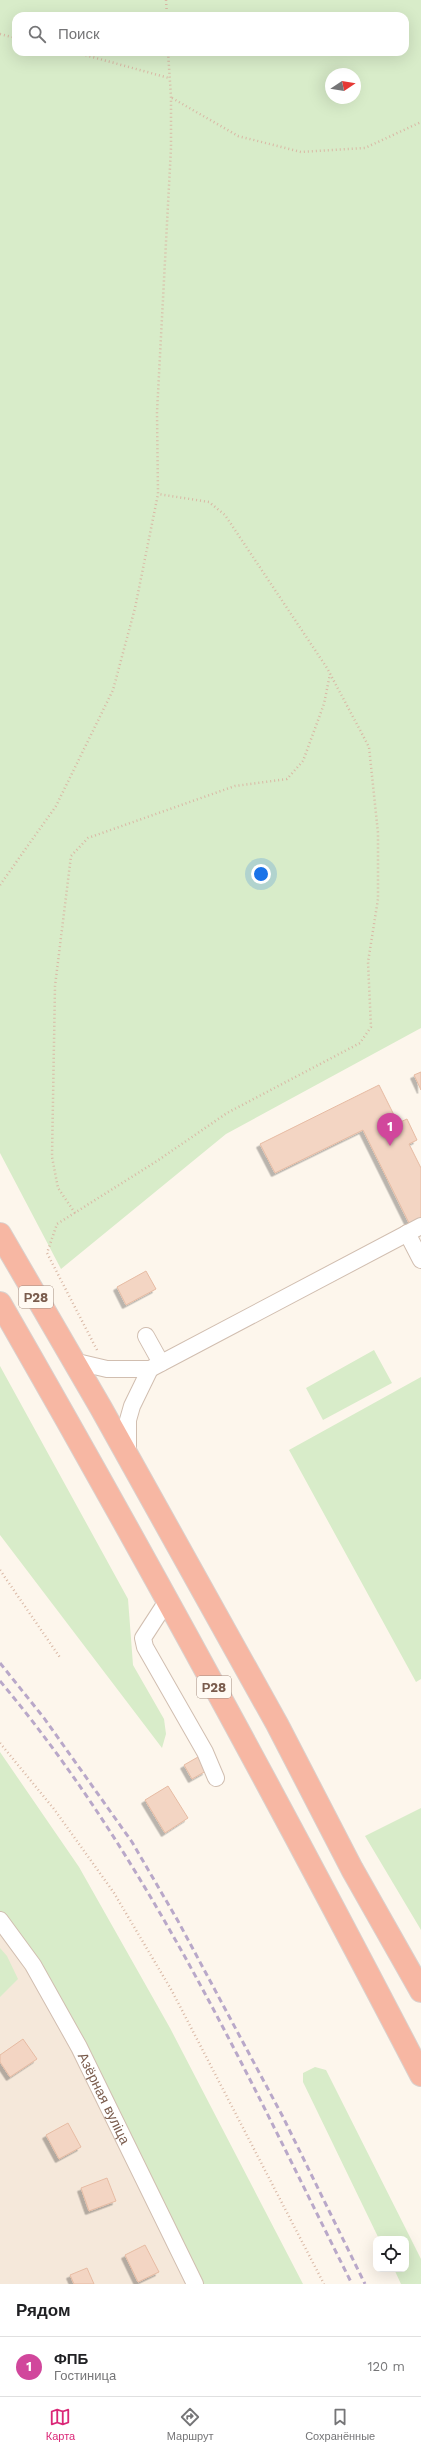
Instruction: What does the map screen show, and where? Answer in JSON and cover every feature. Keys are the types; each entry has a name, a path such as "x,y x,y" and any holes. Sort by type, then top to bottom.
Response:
{"highway":[{"name":"Р28","path":"0,1234 128,1457 277,1724 352,1869 421,1991"},
{"name":"Р28","path":"0,1303 80,1442 324,1886 421,2075"}],"street":[{"path":"73,1361 107,1369 156,1366 421,1226"},
{"path":"407,1233 421,1260"},
{"path":"128,1457 128,1420 132,1406 156,1366 146,1336"},
{"path":"167,1601 145,1632 143,1638 145,1647 204,1752 216,1778"},
{"name":"Азёрная вуліца","path":"0,1920 33,1965 80,2047 195,2284"}],"path":[{"path":"166,0 167,12"},
{"path":"0,34 12,37"},
{"path":"89,56 169,78"},
{"path":"0,885 56,806 113,690 135,608 158,494 157,412 171,148 171,98 168,56"},
{"path":"171,98 238,136 301,152 365,148 421,122"},
{"path":"107,1369 47,1253 57,1224 157,1161 227,1113 360,1043 371,1027 368,962 378,899 378,833 369,747 330,674 225,515 208,502 158,494"},
{"path":"75,1213 58,1188 52,1157 55,986 71,856 88,838 235,786 287,779 304,761 324,704 330,674"},
{"path":"0,1570 61,1659"},
{"path":"0,1743 54,1809 122,1906 172,1991 324,2284"}],"shaded area":[{"path":"0,1920 33,1965 192,2284 0,2284"}],"green space":[{"path":"0,0 421,0 421,1028 226,1134 61,1269 0,1153"},
{"path":"374,1350 392,1383 323,1420 306,1388"},
{"path":"0,1366 128,1599 133,1665 164,1719 166,1734 162,1748 0,1535"},
{"path":"421,1377 421,1679 416,1682 289,1450"},
{"path":"0,1752 79,1867 170,2028 303,2284 198,2284 33,1965 0,1920"},
{"path":"421,1808 421,1930 365,1836"},
{"path":"0,1948 7,1956 18,1979 0,1997"},
{"path":"315,2067 326,2070 421,2259 421,2284 401,2284 395,2272 409,2272 409,2236 378,2236 303,2082 303,2073"}],"building":[{"path":"421,1072 421,1090 414,1075"},
{"path":"379,1085 398,1123 407,1119 417,1140 409,1144 421,1168 421,1222 411,1227 363,1130 275,1173 260,1144"},
{"path":"146,1271 156,1289 126,1305 117,1287"},
{"path":"198,1757 206,1771 192,1779 184,1765"},
{"path":"168,1786 188,1818 165,1833 145,1800"},
{"path":"23,2039 37,2059 10,2077 0,2062 0,2055"},
{"path":"68,2123 81,2147 59,2159 46,2135"},
{"path":"107,2178 116,2201 89,2211 81,2188"},
{"path":"145,2245 159,2272 138,2282 125,2255"},
{"path":"87,2268 94,2284 74,2284 70,2275"}],"railway":[{"path":"0,1663 44,1718 132,1842 178,1921 283,2117 365,2284"},
{"path":"0,1681 54,1750 104,1822 150,1896 234,2049 352,2284"}],"place":[{"name":"ФПБ","path":"390,1146"}]}
